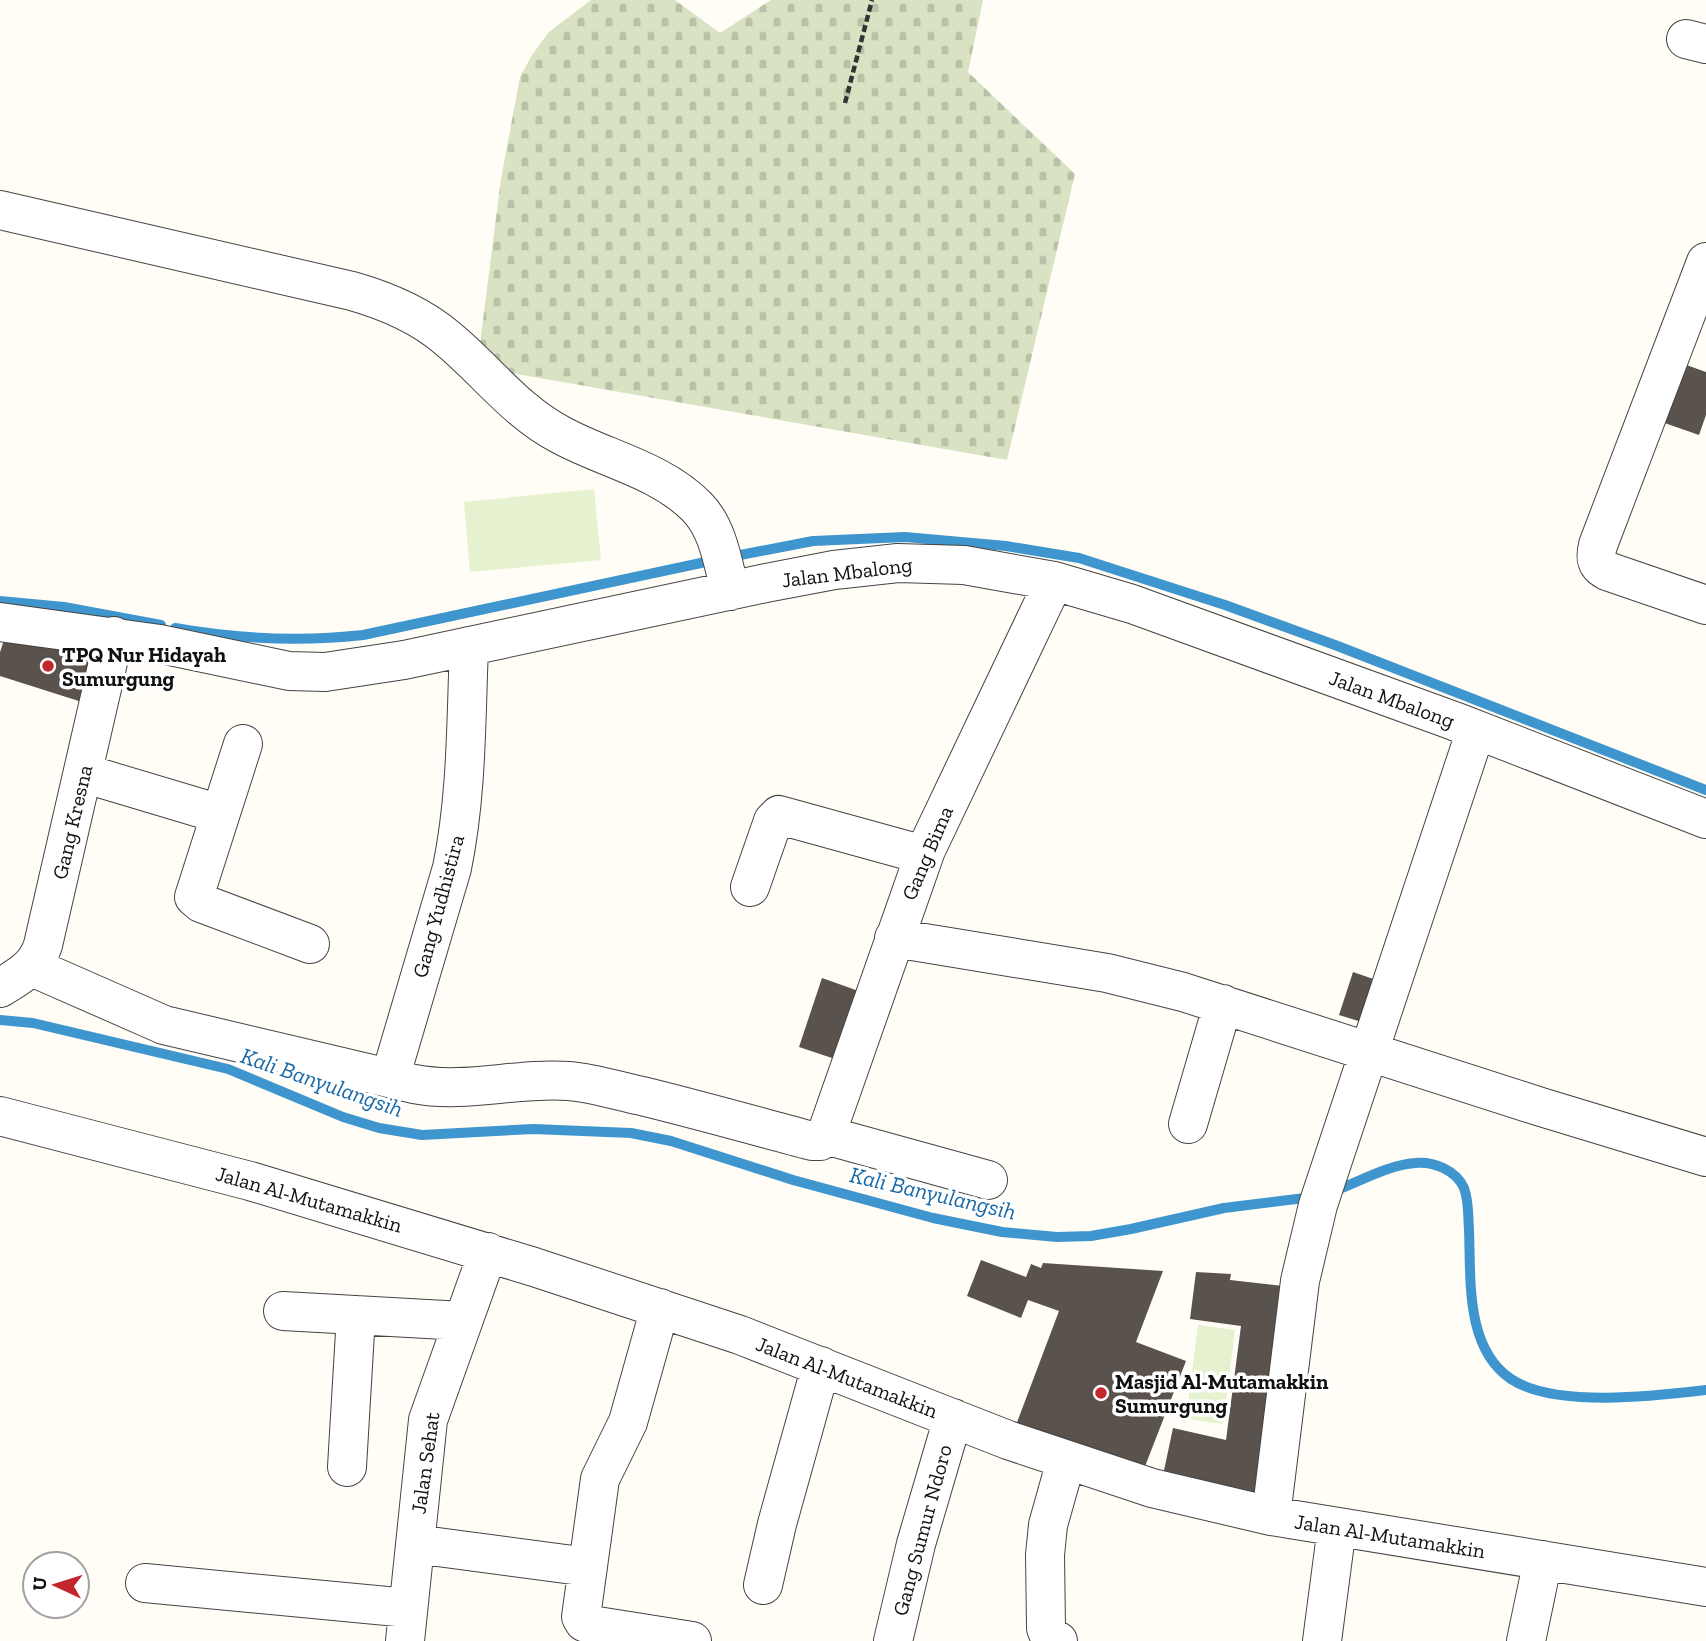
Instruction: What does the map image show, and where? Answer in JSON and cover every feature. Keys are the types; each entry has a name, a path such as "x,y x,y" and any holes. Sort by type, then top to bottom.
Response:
{"street":[{"path":"0,210 352,291 406,312 427,323 454,343 501,391 540,422 560,435 651,476 680,493 703,514 724,569"},
{"path":"1706,262 1598,545 1596,557 1598,566 1607,571 1706,605"},
{"name":"Jalan Mbalong","path":"0,622 114,636 311,673 370,666 469,646 724,569 834,570 898,563 964,565 1054,581 1196,626 1476,730 1706,820"},
{"name":"Gang Bima","path":"825,1135 924,855 1054,581"},
{"name":"Gang Kresna","path":"32,967 39,958 45,938 114,636"},
{"name":"Gang Yudhistira","path":"390,1078 452,868 459,834 469,646"},
{"path":"1271,1516 1306,1251 1333,1154 1476,730"},
{"path":"243,744 194,891 195,900 310,944"},
{"path":"83,773 220,814"},
{"path":"750,887 773,821 779,815 924,855"},
{"path":"894,938 1128,977 1223,1004 1541,1107 1706,1157"},
{"path":"0,988 32,967 164,1025 390,1078 447,1089 572,1082 669,1103 812,1141 820,1141 825,1135 988,1180"},
{"path":"1188,1124 1223,1004"},
{"name":"Jalan Al-Mutamakkin","path":"0,1116 250,1181 488,1252 740,1335 1066,1461 1152,1488 1271,1516 1706,1587"},
{"name":"Jalan Sehat","path":"406,1625 428,1420 488,1252"},
{"path":"660,1308 630,1416 601,1474 582,1614 584,1622 591,1625 692,1641"},
{"path":"283,1311 463,1321"},
{"path":"347,1467 356,1315"},
{"path":"763,1585 821,1366"},
{"name":"Gang Sumur Ndoro","path":"893,1641 916,1544 953,1418"},
{"path":"1058,1641 1049,1636 1046,1628 1045,1555 1048,1525 1066,1461"},
{"path":"1322,1641 1337,1527"},
{"path":"415,1544 588,1567"},
{"path":"1526,1641 1543,1560"},
{"path":"145,1583 406,1625"}],"path":[{"path":"845,103 872,0"}],"green space":[{"path":"591,0 675,0 720,33 771,0 983,0 968,72 1075,174 1007,460 477,367 501,179 520,77 549,32"},
{"path":"594,489 601,560 470,572 464,502"},
{"path":"1198,1325 1235,1330 1223,1424 1186,1419"}],"building":[{"path":"1678,362 1706,372 1706,415 1699,435 1656,420"},
{"name":"TPQ Nur Hidayah Sumurgung","path":"4,640 100,655 85,703 0,676 0,652"},
{"path":"1353,972 1382,982 1368,1024 1339,1015"},
{"path":"822,978 867,994 844,1062 799,1047"},
{"name":"Masjid Al-Mutamakkin Sumurgung","path":"981,1260 1026,1277 1031,1264 1041,1268 1043,1263 1163,1271 1136,1342 1186,1361 1142,1474 1016,1425 1059,1311 1028,1300 1021,1318 967,1296"},
{"path":"1196,1272 1231,1274 1230,1280 1292,1287 1267,1503 1162,1480 1173,1428 1226,1440 1241,1326 1190,1319"}],"waterway":[{"path":"730,557 813,541 905,537 1006,546 1079,558 1225,605 1335,645 1706,790"},
{"path":"175,628 269,638 363,635 715,560"},
{"path":"0,601 64,607 161,625"},
{"name":"Kali Banyulangsih","path":"0,1020 33,1023 228,1069 343,1117 379,1128 422,1135 533,1129 631,1133 671,1141 793,1180 933,1218 1002,1232 1057,1237 1091,1236 1224,1208 1313,1197"},
{"name":"Kali Banyulangsih","path":"1334,1191 1405,1164 1436,1165 1456,1176 1467,1198 1471,1291 1478,1331 1485,1350 1496,1366 1511,1379 1530,1388 1578,1397 1634,1397 1706,1390"}],"place":[{"name":"TPQ Nur Hidayah Sumurgung","path":"48,666"},
{"name":"Masjid Al-Mutamakkin Sumurgung","path":"1101,1393"}]}
